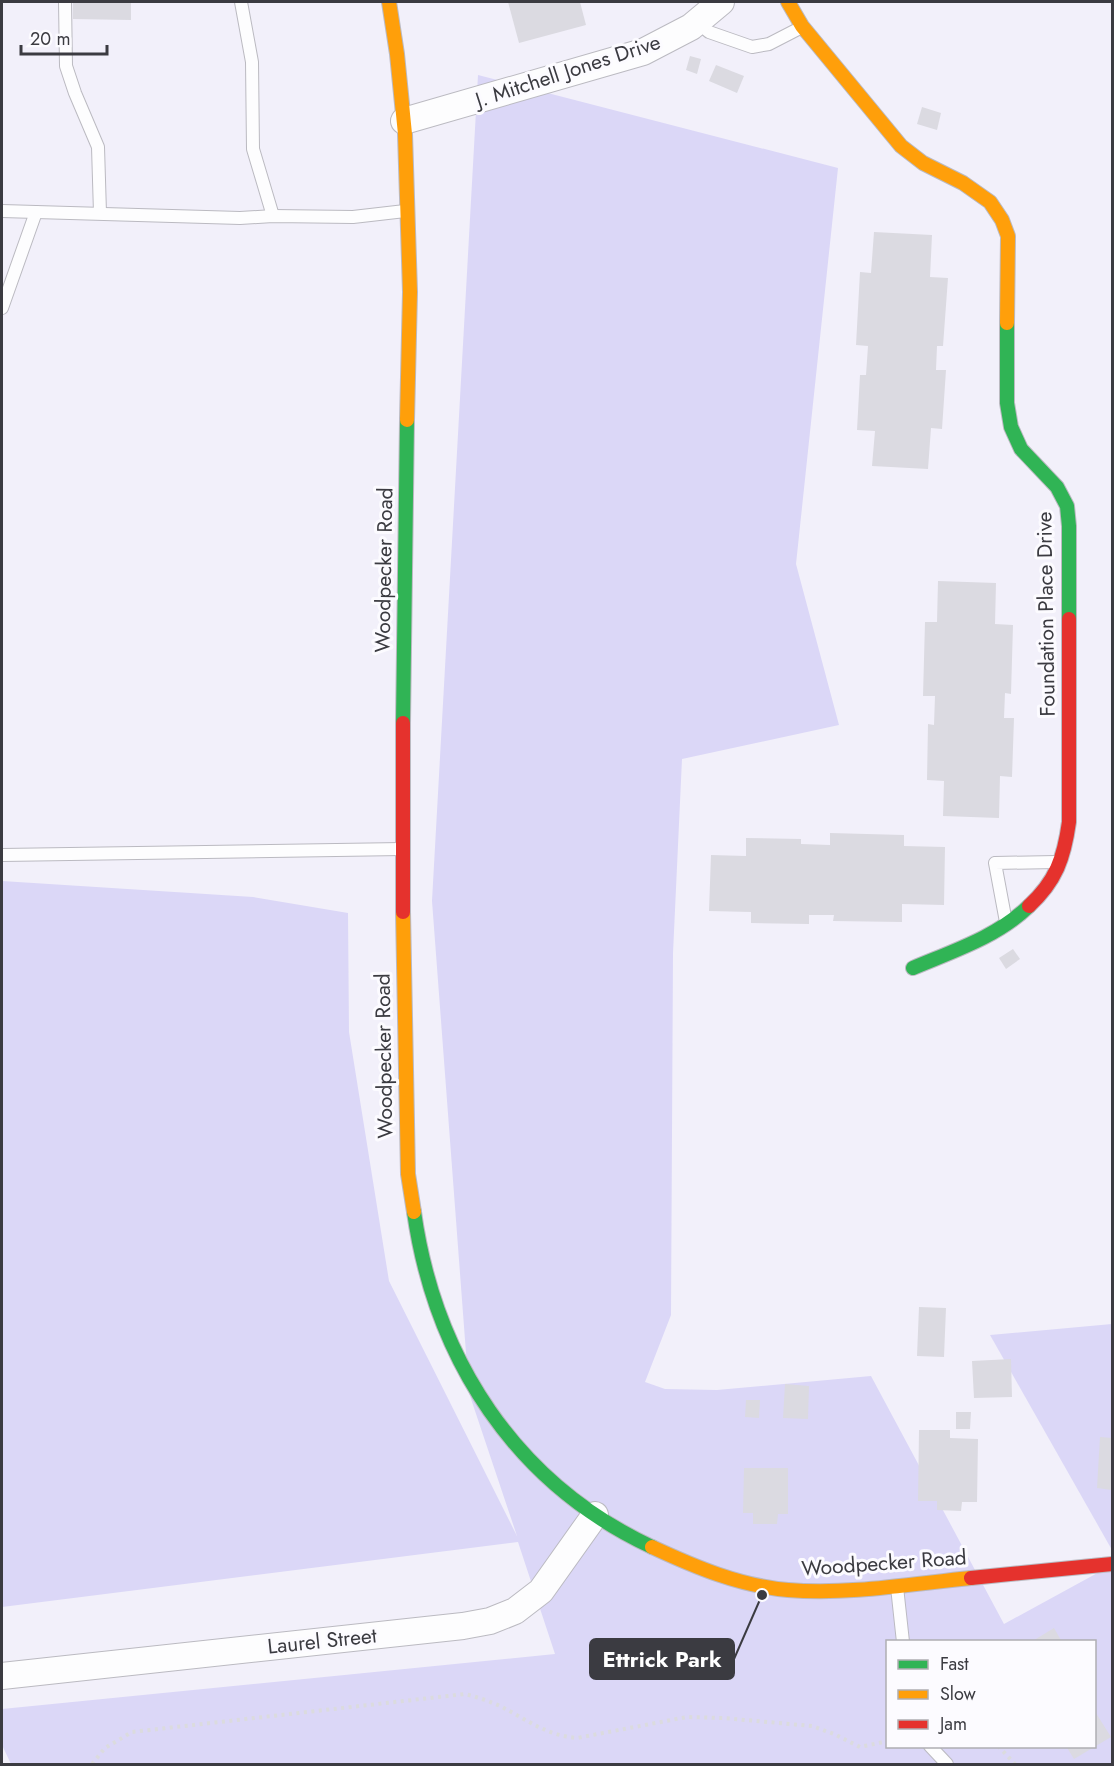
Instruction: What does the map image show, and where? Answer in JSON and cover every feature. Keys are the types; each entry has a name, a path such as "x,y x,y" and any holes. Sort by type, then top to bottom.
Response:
{"main road":[{"name":"Woodpecker Road","path":"389,2 404,121 410,292 402,849 408,1174 418,1243 431,1294 455,1354 481,1400 513,1443 553,1482 595,1515 635,1539 693,1566 739,1581 786,1590 835,1591 1113,1564"},
{"name":"Foundation Place Drive","path":"788,2 802,26 901,146 923,163 963,183 990,201 1002,219 1008,236 1007,403 1011,427 1021,449 1057,487 1067,506 1069,526 1069,822 1065,849 1043,892 1019,916 994,933 913,968"}],"street":[{"name":"J. Mitchell Jones Drive","path":"404,121 643,52 691,27 721,2"},
{"name":"Laurel Street","path":"2,1676 490,1621 515,1611 541,1591 595,1515"}],"lane":[{"path":"65,2 66,66 98,147 100,213"},
{"path":"241,2 252,62 253,149 273,216"},
{"path":"697,22 709,32 752,47 769,44 802,26"},
{"path":"2,211 240,218 353,217 408,211"},
{"path":"2,309 36,212"},
{"path":"2,855 402,849"},
{"path":"1007,924 995,863 1060,862"},
{"path":"897,1585 903,1640"},
{"path":"932,1748 947,1764"}],"path":[{"path":"92,1764 105,1748 132,1732 465,1694 481,1698 546,1732 562,1737 577,1738 687,1717 812,1726 860,1747 886,1741"},
{"path":"1000,1748 1015,1764"}],"shaded area":[{"path":"478,75 838,168 796,564 839,725 682,759 673,953 671,1315 645,1382 665,1389 717,1390 871,1376 1004,1624 1112,1565 1112,1764 11,1764 2,1745 2,1709 555,1654 518,1542 2,1607 2,881 253,897 348,913 349,1032 389,1281 517,1536 469,1393 432,901"},
{"path":"1112,1324 1112,1550 990,1335"}],"building":[{"path":"73,2 131,2 131,20 73,19"},
{"path":"508,2 580,2 586,25 519,43"},
{"path":"690,56 701,59 697,74 686,70"},
{"path":"716,65 744,76 737,93 709,81"},
{"path":"922,107 941,113 937,130 917,124"},
{"path":"874,232 932,235 930,277 948,278 943,346 937,346 936,370 946,370 942,429 931,428 928,469 872,466 875,431 857,430 860,375 866,375 868,346 856,345 860,272 871,273"},
{"path":"938,581 996,583 995,624 1013,625 1011,694 1005,693 1004,718 1014,718 1012,777 1000,776 999,818 943,816 944,781 927,780 928,724 934,725 935,696 923,696 925,622 937,622"},
{"path":"830,833 904,835 904,846 945,847 944,905 902,904 902,922 833,921 834,915 809,915 809,924 751,923 751,912 709,911 711,855 746,856 746,838 801,839 801,844 830,845"},
{"path":"1013,949 1020,959 1006,969 999,958"},
{"path":"919,1307 946,1308 944,1357 917,1356"},
{"path":"1011,1359 1012,1397 974,1398 972,1361"},
{"path":"785,1384 809,1386 808,1419 783,1418"},
{"path":"746,1400 760,1400 759,1418 745,1417"},
{"path":"956,1412 971,1412 970,1429 956,1429"},
{"path":"919,1430 950,1430 950,1438 978,1439 977,1502 962,1502 961,1511 937,1510 937,1501 918,1501"},
{"path":"1100,1437 1112,1438 1112,1490 1097,1488"},
{"path":"744,1468 788,1468 788,1514 778,1514 777,1524 753,1524 753,1513 743,1513"},
{"path":"1054,1628 1061,1640 1034,1640"},
{"path":"1096,1713 1111,1737 1096,1746"},
{"path":"1067,1748 1092,1748 1074,1759"}],"traffic: fast":[{"path":"1007,323 1007,403 1011,427 1021,449 1057,487 1067,506 1069,619"},
{"path":"403,723 407,420"},
{"path":"913,968 989,935 1029,906"},
{"path":"414,1212 425,1266 441,1317 462,1366 490,1411 522,1452 560,1488 603,1520 652,1547"}],"traffic: slow":[{"path":"389,2 405,134 410,292 407,420"},
{"path":"788,2 802,26 901,146 923,163 963,183 990,202 1002,220 1008,236 1007,323"},
{"path":"403,912 408,1174 414,1212"},
{"path":"652,1547 735,1580 788,1590 856,1590 971,1578"}],"traffic: jam":[{"path":"1029,906 1046,887 1057,868 1069,822 1069,619"},
{"path":"403,723 403,912"},
{"path":"971,1578 1112,1564"}],"place":[{"name":"Ettrick Park","path":"762,1595"}]}
